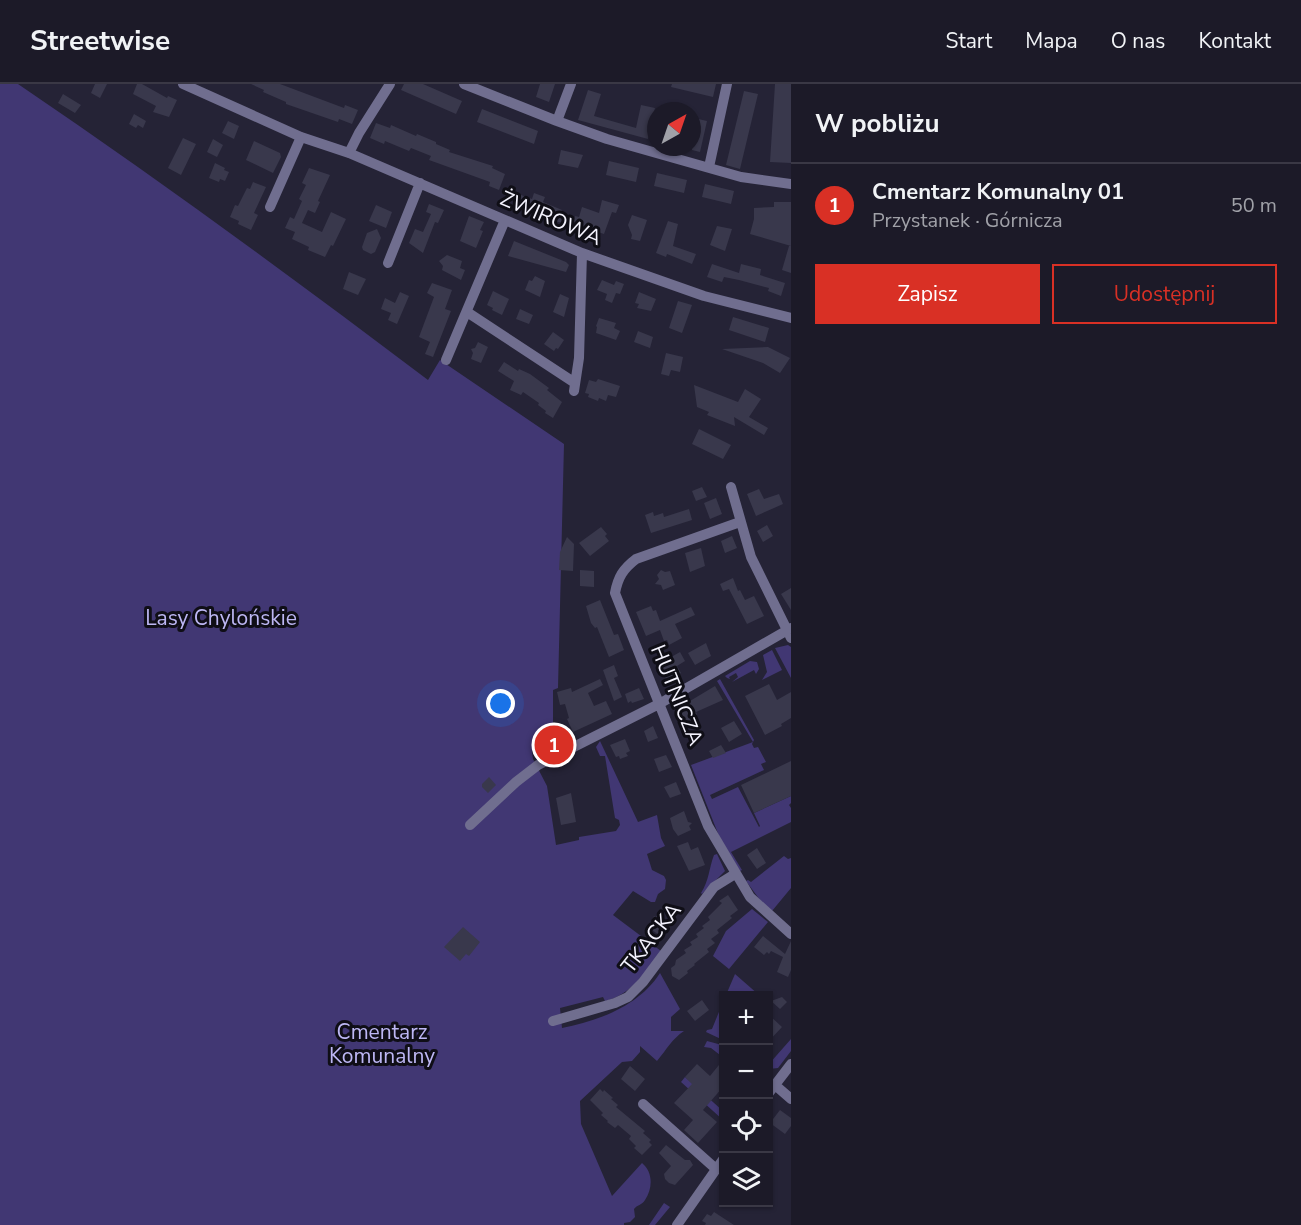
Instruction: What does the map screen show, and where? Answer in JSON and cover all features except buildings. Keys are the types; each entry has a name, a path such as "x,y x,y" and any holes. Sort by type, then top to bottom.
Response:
{"street":[{"name":"ŻWIROWA","path":"183,84 301,137 349,153 582,253 704,296 791,318"},
{"path":"349,153 390,84"},
{"path":"464,84 607,139 741,177 791,184"},
{"path":"557,121 571,84"},
{"path":"709,167 727,84"},
{"path":"270,207 301,137"},
{"path":"387,263 420,183"},
{"path":"447,360 505,220"},
{"path":"467,312 575,387 579,358 582,253"},
{"path":"470,825 538,765 660,704 789,632 759,576 740,522 731,487"},
{"name":"HUTNICZA","path":"740,522 636,559 618,577 615,593 708,826 750,897 791,934"},
{"name":"TKACKA","path":"553,1021 628,997 643,982 714,887 735,874"},
{"path":"773,1089 791,1064"},
{"path":"773,1090 791,1099"},
{"path":"643,1104 716,1169"},
{"path":"677,1225 719,1164"}],"green space":[{"name":"Lasy Chylońskie","path":"0,84 18,84 225,229 428,380 440,360 564,444 558,688 553,690 553,741 532,751 533,759 547,786 556,845 579,840 579,837 616,831 620,825 619,820 615,818 605,756 600,756 596,747 600,741 638,822 657,815 661,838 665,846 647,854 652,870 664,876 666,880 665,889 658,894 655,902 633,891 613,915 661,953 636,982 622,994 605,1001 603,997 560,1008 562,1028 590,1021 617,1010 641,995 660,973 680,1009 671,1017 671,1031 684,1031 657,1061 640,1046 640,1052 632,1061 622,1062 580,1101 581,1124 612,1196 642,1163 650,1175 648,1195 644,1202 634,1209 635,1217 630,1222 624,1225 0,1225"},
{"path":"788,645 791,647 791,678 775,648"},
{"path":"772,650 782,670 762,680 767,672 763,655"},
{"path":"750,661 757,662 759,669 756,674 754,670 732,682 738,677 736,673 729,677 730,679 725,676"},
{"path":"720,679 754,740 753,742 717,681"},
{"path":"753,742 754,748 758,747 766,762 761,764 764,770 710,795 712,799 738,787 759,827 754,813 791,796 789,805 791,822 731,852 742,870 740,871 719,836 691,765"},
{"path":"717,854 725,871 702,894 714,855"},
{"path":"784,856 791,858 791,888 772,911 760,900 746,881 751,882"},
{"path":"752,909 768,922 729,969 713,956 726,931"},
{"path":"735,974 754,991 728,991"},
{"path":"719,1012 719,1038 706,1032 712,1029"},
{"path":"791,1039 791,1051 778,1068 773,1069 773,1059"},
{"path":"707,1041 719,1044 719,1054 711,1048 704,1047"},
{"path":"685,1077 719,1107 719,1116 681,1082"},
{"path":"664,1203 670,1207 655,1225 649,1225"}],"place":[{"name":"Cmentarz Komunalny 01","path":"554,745"}],"park label":[{"name":"Cmentarz Komunalny","path":"382,1044"}]}
